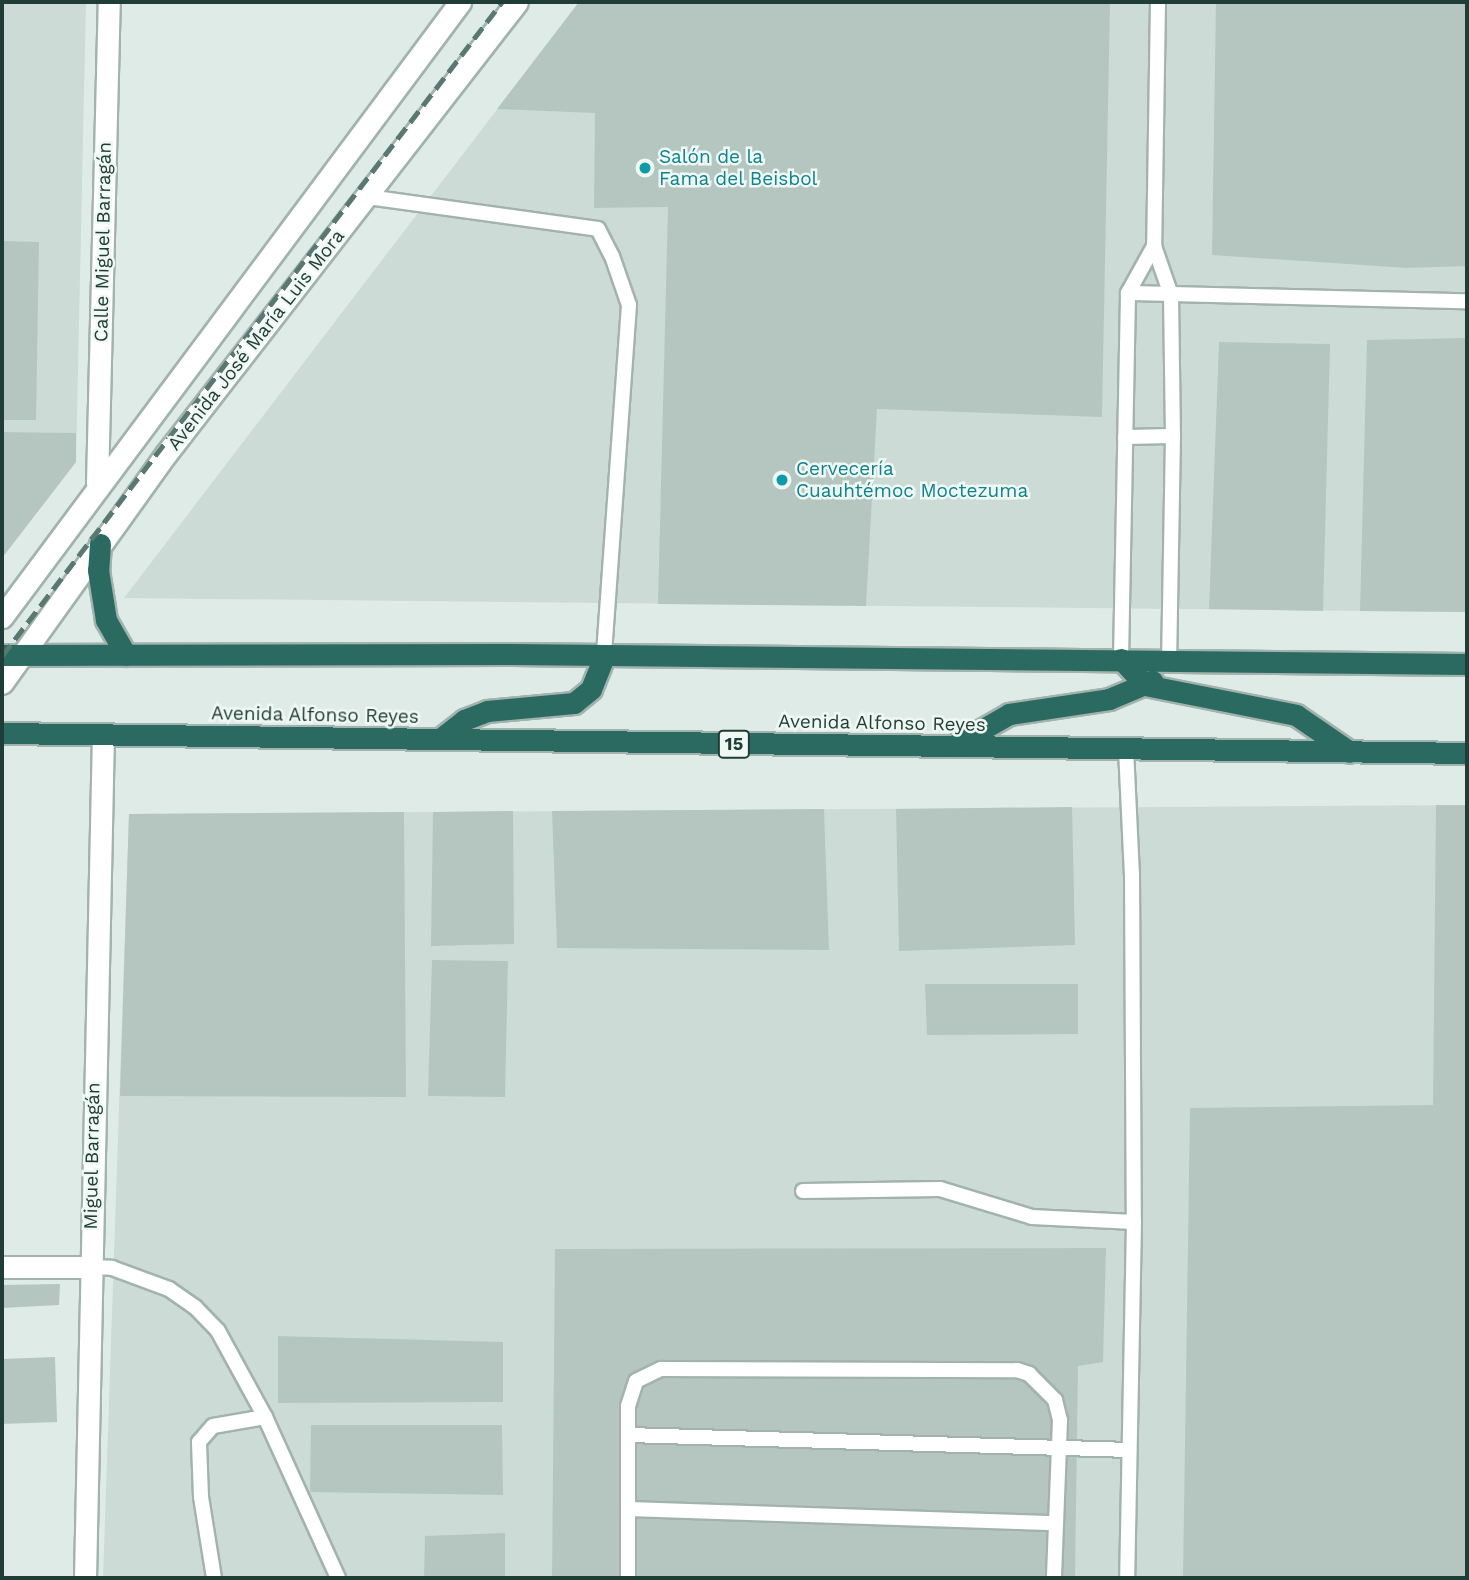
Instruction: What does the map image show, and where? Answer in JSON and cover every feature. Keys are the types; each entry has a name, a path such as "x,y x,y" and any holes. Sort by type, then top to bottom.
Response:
{"highway":[{"path":"100,544 99,581 106,620 126,655"},
{"path":"11,655 1121,659 1467,664"},
{"path":"440,739 464,720 486,711 574,703 591,689 604,656"},
{"path":"1121,659 1145,685 1296,715 1350,752"},
{"path":"951,747 1009,714 1109,699 1145,685 1169,660"},
{"name":"Avenida Alfonso Reyes","path":"2,733 1467,754"}],"street":[{"name":"Calle Miguel Barragán","path":"97,483 109,2"},
{"name":"Avenida José María Luis Mora","path":"2,617 97,483 460,2"},
{"name":"Avenida José María Luis Mora","path":"2,683 11,655 100,544 517,2"},
{"name":"Miguel Barragán","path":"85,1578 89,1267 103,734"},
{"path":"2,1267 89,1267"}],"lane":[{"path":"1158,2 1154,246 1171,295 1173,436 1169,660"},
{"path":"368,197 598,229 612,256 629,305 604,656"},
{"path":"1121,659 1128,293 1154,246"},
{"path":"1128,293 1467,301"},
{"path":"1125,437 1173,436"},
{"path":"1126,749 1133,926 1134,1222 1127,1578"},
{"path":"803,1191 940,1189 1032,1217 1134,1222"},
{"path":"89,1267 112,1268 169,1289 195,1307 218,1331 265,1417 338,1578"},
{"path":"628,1578 628,1406 636,1381 661,1369 1017,1370 1038,1380 1055,1400 1059,1449 1054,1578"},
{"path":"214,1578 201,1497 198,1442 213,1426 265,1417"},
{"path":"628,1435 1129,1450"},
{"path":"628,1509 1056,1523"}],"shaded area":[{"path":"2,2 86,2 76,462 2,558"},
{"path":"579,2 1467,2 1467,612 124,598"},
{"path":"1467,805 1467,1578 103,1578 129,814"}],"building":[{"path":"579,2 1110,2 1102,417 877,409 866,606 658,604 668,207 594,208 595,113 497,109"},
{"path":"1216,2 1467,2 1467,266 1407,268 1212,255"},
{"path":"2,241 39,242 36,420 2,420"},
{"path":"1467,338 1467,612 1360,611 1367,340"},
{"path":"1219,342 1330,344 1323,611 1209,609"},
{"path":"2,432 76,433 76,462 2,558"},
{"path":"1436,805 1467,805 1467,1578 1183,1577 1190,1108 1433,1105"},
{"path":"1072,807 1075,945 899,951 896,809"},
{"path":"824,809 829,950 557,948 552,811"},
{"path":"513,811 514,944 431,946 433,812"},
{"path":"404,812 406,1097 120,1096 129,814"},
{"path":"432,960 508,961 505,1097 428,1096"},
{"path":"925,984 1078,984 1078,1034 927,1035"},
{"path":"1106,1248 1103,1362 1078,1366 1075,1578 552,1578 555,1249"},
{"path":"60,1284 59,1305 2,1308 2,1285"},
{"path":"278,1336 503,1342 503,1402 278,1403"},
{"path":"55,1357 57,1422 2,1424 2,1359"},
{"path":"311,1425 502,1425 503,1495 310,1492"},
{"path":"505,1533 505,1578 424,1578 425,1536"}],"railway":[{"path":"2,656 502,2"}],"place":[{"name":"Salón de la Fama del Beisbol","path":"645,168"},
{"name":"Cervecería Cuauhtémoc Moctezuma","path":"782,480"}]}
